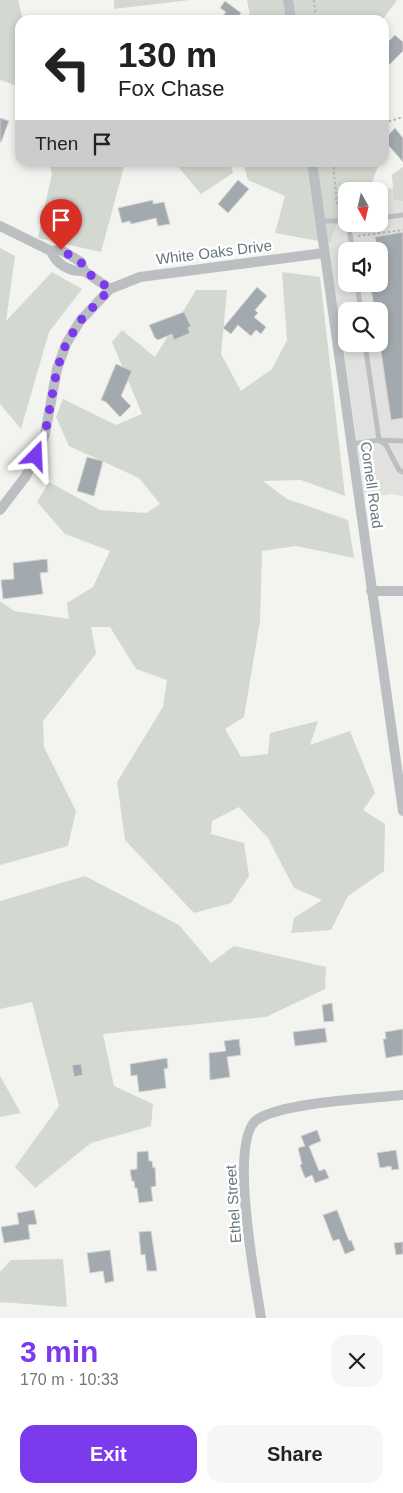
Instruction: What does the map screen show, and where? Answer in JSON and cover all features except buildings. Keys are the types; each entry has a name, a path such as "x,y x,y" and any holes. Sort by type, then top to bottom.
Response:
{"street":[{"path":"288,0 290,15"},
{"name":"Cornell Road","path":"313,167 403,810"},
{"path":"0,226 50,251 61,250 81,262 84,270 110,289 80,321 66,344 57,369 45,434 26,476 0,510"},
{"name":"White Oaks Drive","path":"110,289 140,277 324,253"},
{"path":"372,591 403,591"},
{"name":"Ethel Street","path":"261,1318 244,1184 244,1151 248,1130 258,1118 288,1108 403,1095"}],"lane":[{"path":"388,217 403,215"},
{"path":"320,221 338,222"},
{"path":"350,232 352,242"},
{"path":"366,352 379,440 386,445 399,470 403,472"},
{"path":"352,444 379,440 403,441"}],"path":[{"path":"314,0 316,15"},
{"path":"389,122 403,117"},
{"path":"333,167 338,205"},
{"path":"351,237 403,230"}],"shaded area":[{"path":"0,0 18,0 22,15 15,15 15,85 0,80"},
{"path":"114,0 190,0 114,9"},
{"path":"247,0 396,0 386,15 250,15"},
{"path":"50,167 124,167 101,252 38,238 52,173"},
{"path":"178,167 231,167 233,173 201,194"},
{"path":"244,167 378,167 372,182 338,182 338,219 330,243 275,233 285,196 248,180"},
{"path":"403,167 403,201 394,200 392,175"},
{"path":"403,187 403,496 391,494 365,498 344,352 388,352 388,302 338,302 338,310 322,198 338,196 338,232 388,232 388,189"},
{"path":"0,248 15,256 6,321 52,272 82,289 49,332 21,429 0,404"},
{"path":"282,272 320,277 345,496 301,480 263,481 287,499 348,520 354,558 296,546 262,551 260,621 244,717 225,729 241,757 268,754 270,733 318,721 310,745 350,731 375,793 363,810 385,824 384,871 348,896 331,930 291,933 294,918 322,900 294,888 268,838 239,807 212,821 211,834 244,843 249,876 231,903 194,913 125,840 117,782 163,707 167,680 136,669 110,627 91,627 96,654 43,721 44,747 76,811 68,846 0,865 0,601 14,611 69,619 67,603 93,587 110,551 65,534 37,502 49,482 100,510 146,513 160,504 139,478 69,446 56,417 63,399 116,425 142,414 112,342 122,330 155,357 196,290 227,290 221,354 241,391 272,369 287,340"},
{"path":"85,876 179,925 211,963 234,946 326,967 325,989 266,1017 103,1034 114,1086 153,1104 151,1126 91,1143 35,1188 15,1167 59,1106 32,1002 0,1009 0,901"},
{"path":"0,1076 21,1113 0,1117"},
{"path":"63,1259 67,1307 0,1302 0,1272 11,1260"}],"route":[{"path":"36,456 45,434 57,369 66,344 80,321 110,289 84,270 81,262 61,250"}]}
